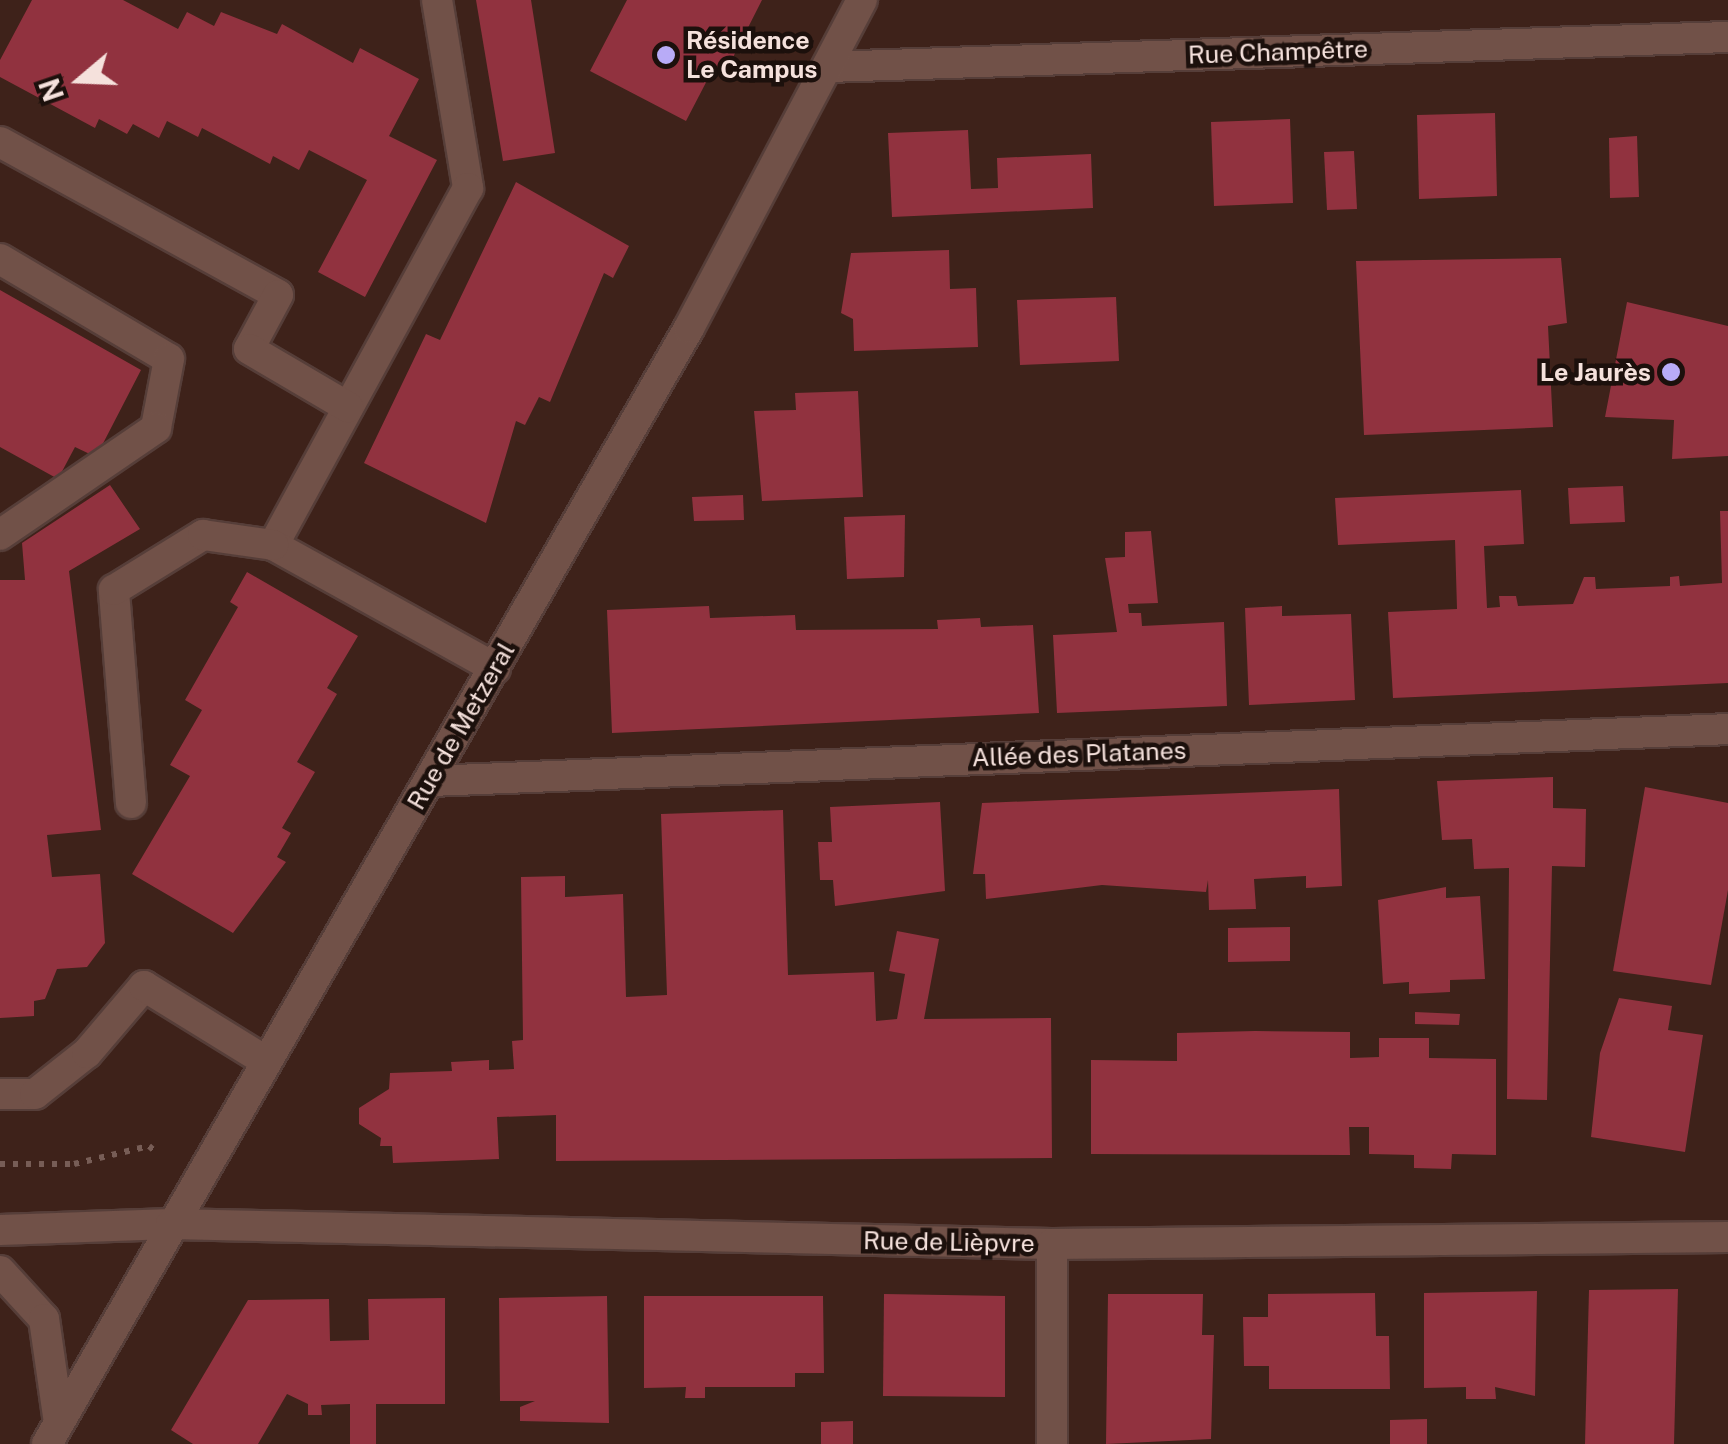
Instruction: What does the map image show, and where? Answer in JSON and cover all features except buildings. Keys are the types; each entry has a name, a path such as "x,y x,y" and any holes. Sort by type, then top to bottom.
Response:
{"street":[{"path":"273,545 468,188 437,0"},
{"name":"Rue de Metzeral","path":"53,1433 264,1060 496,668 862,0"},
{"name":"Rue Champêtre","path":"828,67 1728,37"},
{"path":"0,142 278,294 249,349 348,407"},
{"path":"0,260 169,359 156,428 0,535"},
{"path":"131,803 114,590 203,534 273,545 496,668"},
{"name":"Allée des Platanes","path":"430,781 1728,729"},
{"path":"0,1094 35,1094 87,1053 144,986 264,1060"},
{"name":"Rue de Lièpvre","path":"0,1230 171,1224 1052,1244 1728,1236"},
{"path":"1052,1244 1052,1444"},
{"path":"0,1271 44,1319 53,1433"}],"path":[{"path":"0,1164 74,1164 149,1146 158,1154 171,1224"}],"place":[{"name":"Résidence Le Campus","path":"666,55"},
{"name":"Le Jaurès","path":"1671,372"}]}
